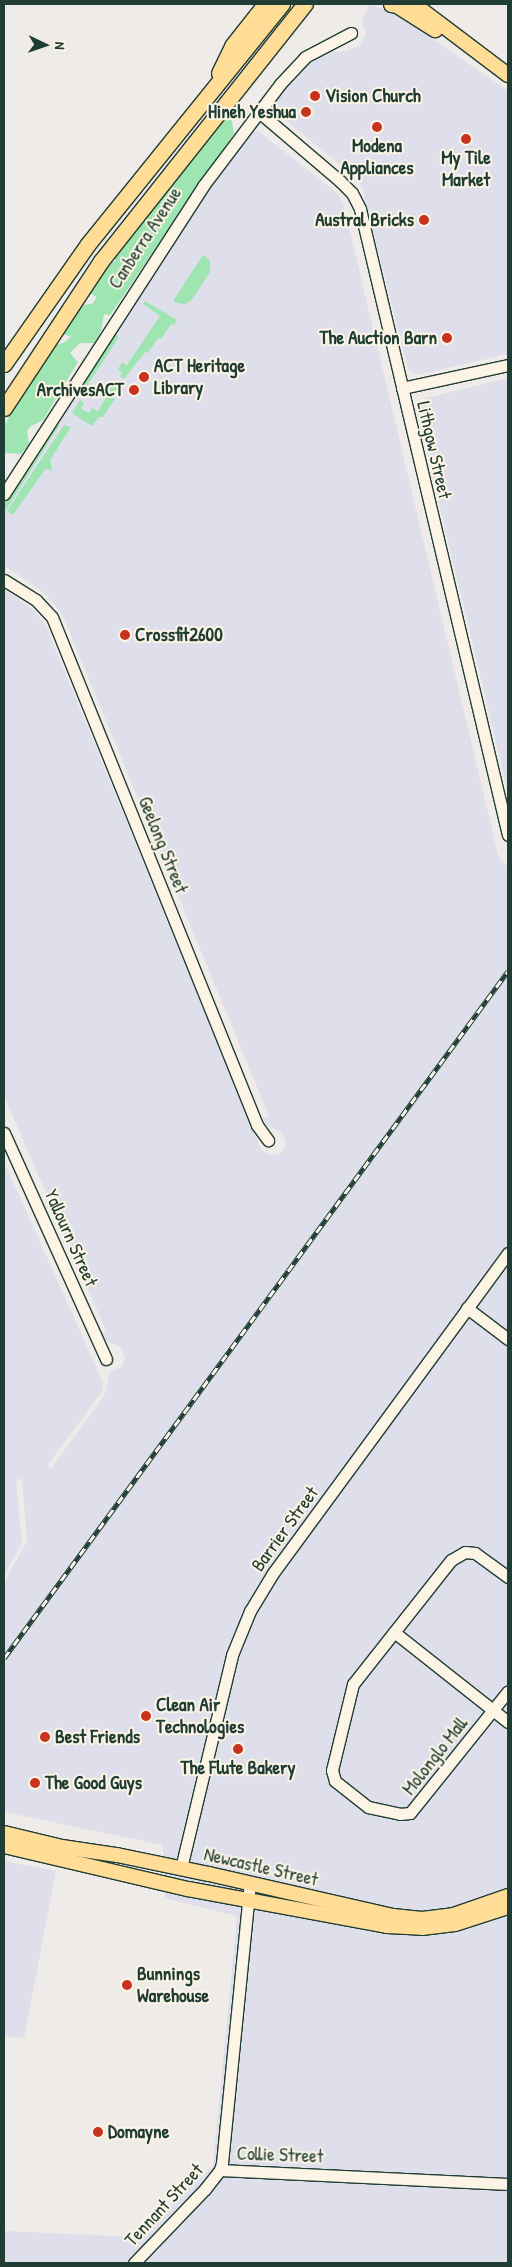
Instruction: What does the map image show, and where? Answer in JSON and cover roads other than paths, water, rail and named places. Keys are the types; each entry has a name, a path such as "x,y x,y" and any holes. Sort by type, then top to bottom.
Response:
{"highway":[{"path":"210,93 229,51 265,4"},
{"path":"210,93 236,51 271,4"},
{"name":"Canberra Avenue","path":"4,364 69,271 282,4"},
{"name":"Canberra Avenue","path":"4,408 101,261 305,4"},
{"path":"69,271 81,273 101,261"},
{"path":"69,271 74,279 72,303"}],"main road":[{"path":"394,4 486,59"},
{"path":"414,4 508,75"},
{"name":"Newcastle Street","path":"4,1833 50,1844 181,1868 393,1916 422,1919 453,1915 508,1896"},
{"name":"Newcastle Street","path":"4,1846 99,1869 249,1900 403,1928 455,1924 508,1907"},
{"path":"99,1869 163,1874 173,1873 181,1868 187,1880 224,1894"}],"street":[{"name":"Canberra Avenue","path":"4,494 203,186 300,61 317,49 351,33"},
{"name":"Lithgow Street","path":"259,112 340,181 352,193 360,209 508,835"},
{"path":"402,388 508,365"},
{"name":"Geelong Street","path":"4,580 36,600 52,616 257,1126 268,1140"},
{"name":"Yallourn Street","path":"4,1133 106,1358"},
{"name":"Barrier Street","path":"181,1868 232,1655 250,1611 273,1573 508,1253"},
{"path":"468,1308 508,1339"},
{"name":"Molonglo Mall","path":"508,1577 475,1553 464,1552 451,1560 353,1684 349,1692 332,1775 335,1781 354,1798 368,1807 400,1814 410,1813 508,1690"},
{"name":"Molonglo Mall","path":"394,1632 508,1722"},
{"name":"Collie Street","path":"250,1884 227,2135 220,2170 508,2184"},
{"name":"Tennant Street","path":"134,2263 205,2189 220,2170"}],"railway":[{"path":"4,1658 508,971"}],"place":[{"name":"Vision Church","path":"315,96"},
{"name":"Hineh Yeshua","path":"306,112"},
{"name":"Modena Appliances","path":"377,127"},
{"name":"My Tile Market","path":"466,139"},
{"name":"Austral Bricks","path":"424,220"},
{"name":"The Auction Barn","path":"447,338"},
{"name":"ACT Heritage Library","path":"144,377"},
{"name":"ArchivesACT","path":"134,390"},
{"name":"Crossfit2600","path":"125,635"},
{"name":"Clean Air Technologies","path":"146,1716"},
{"name":"Best Friends","path":"45,1737"},
{"name":"The Flute Bakery","path":"238,1749"},
{"name":"The Good Guys","path":"35,1783"},
{"name":"Bunnings Warehouse","path":"127,1985"},
{"name":"Domayne","path":"98,2132"}]}
